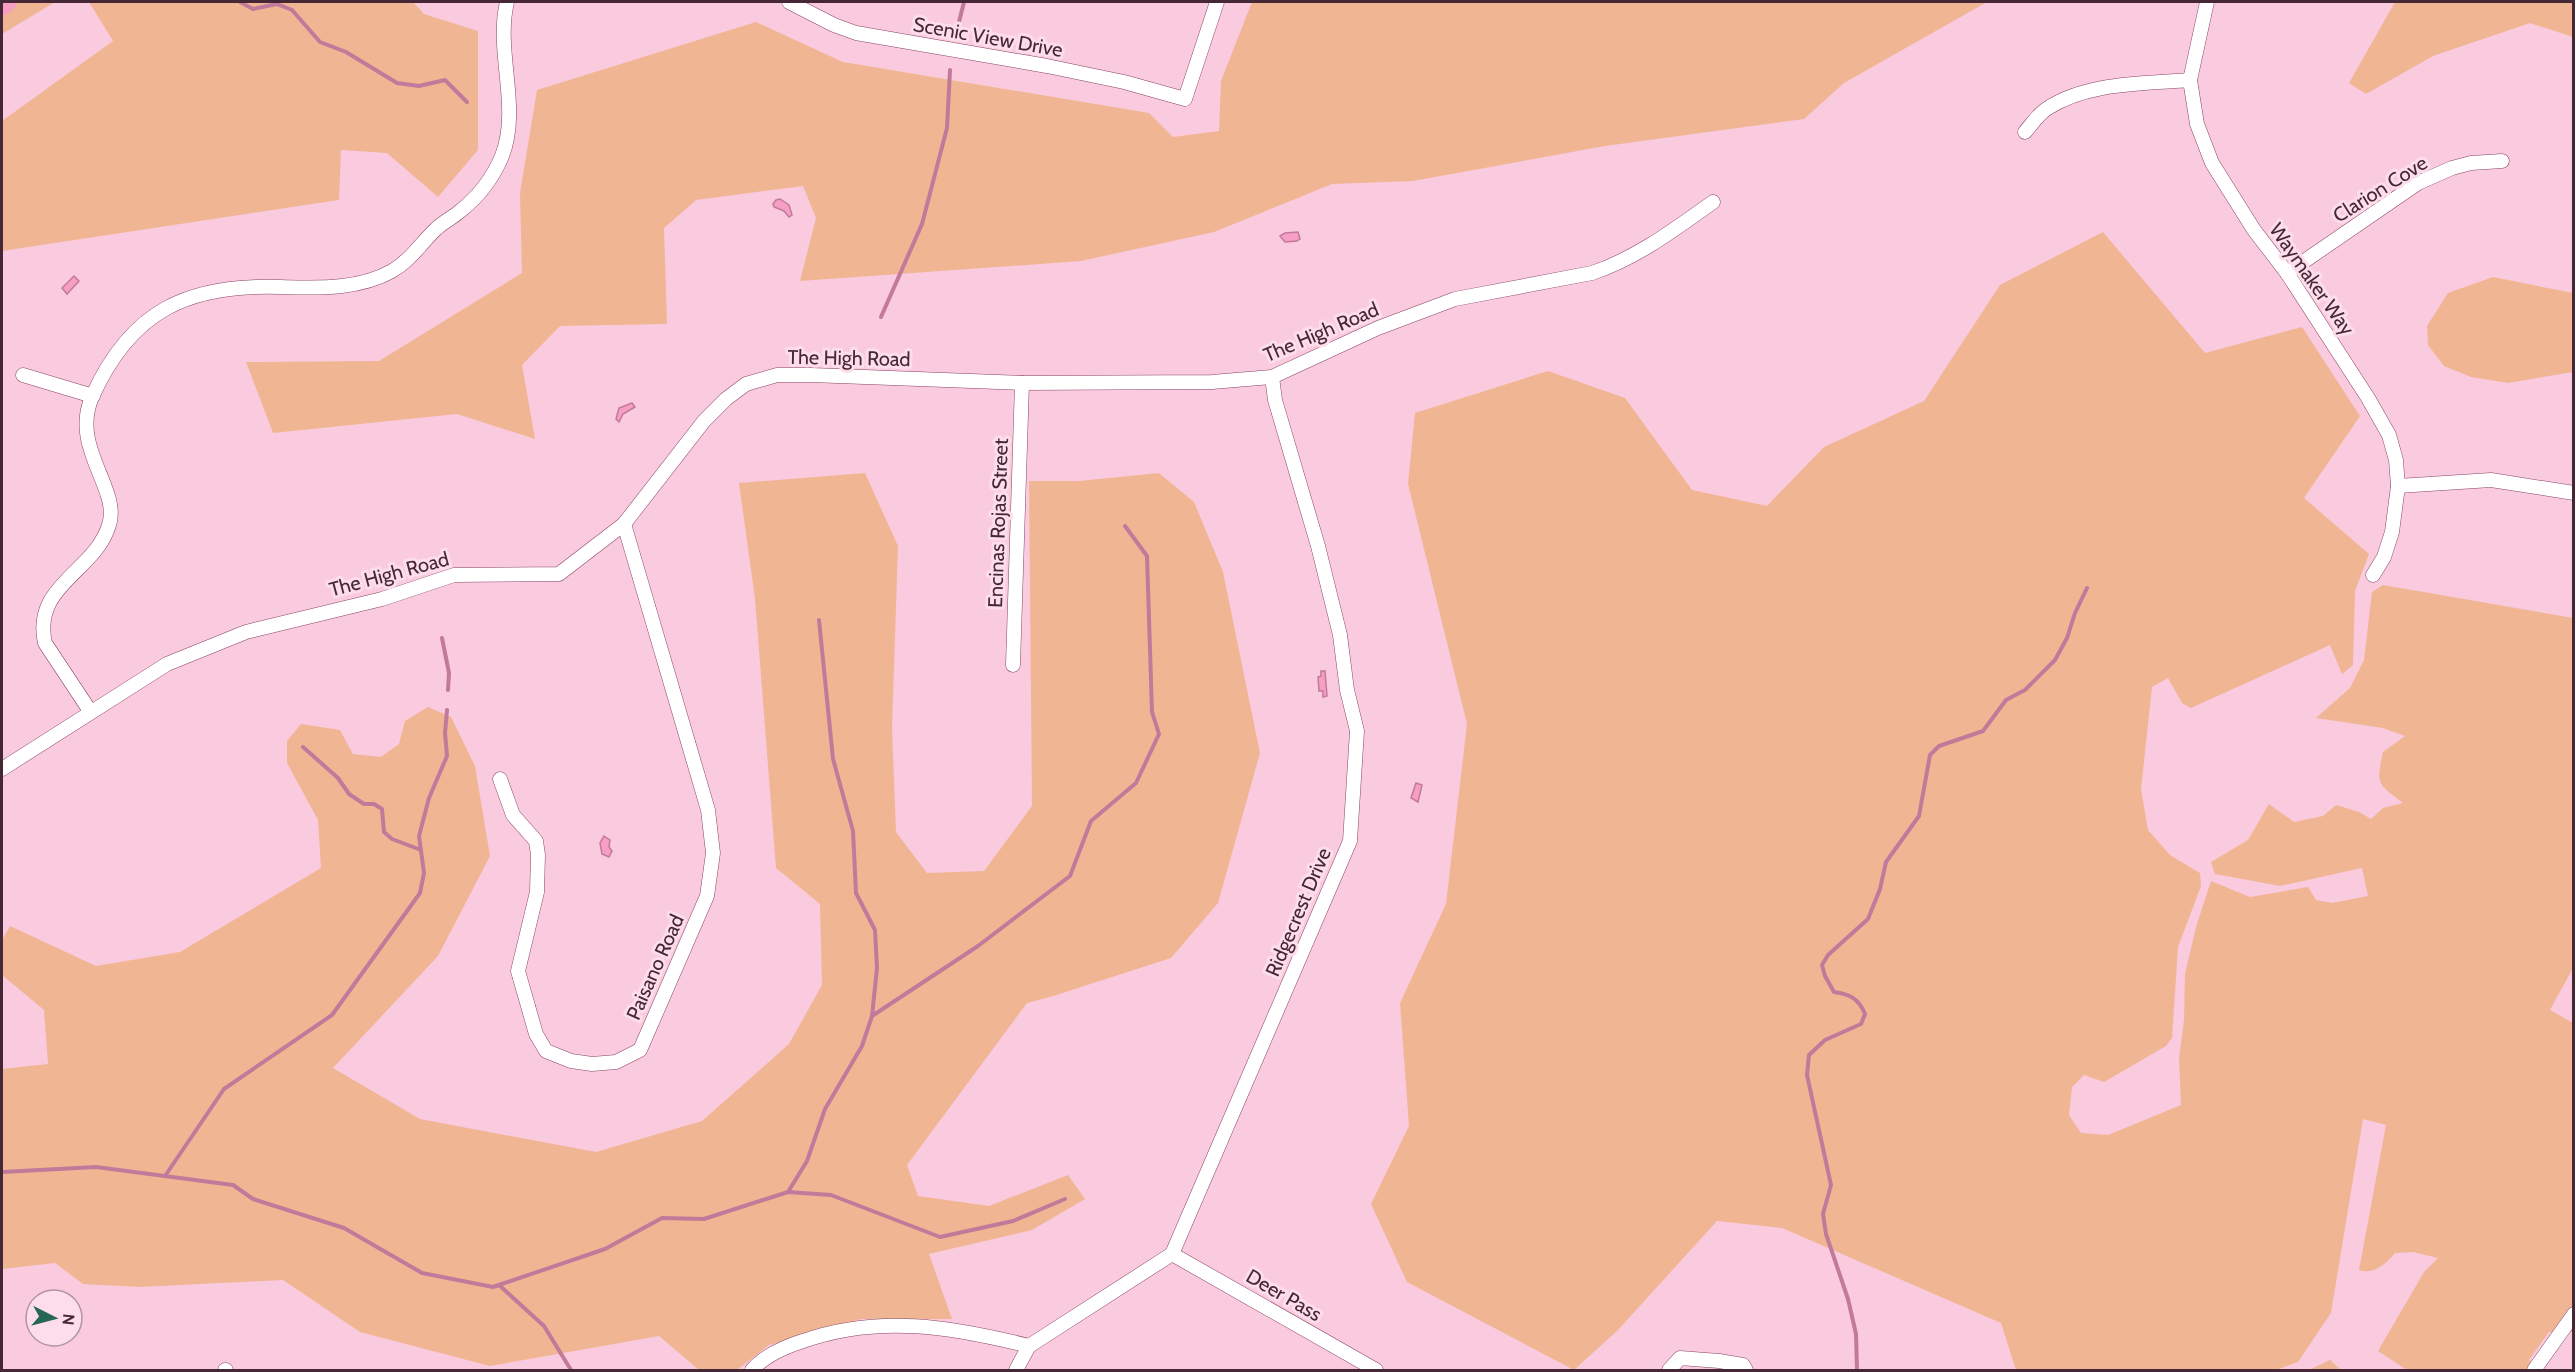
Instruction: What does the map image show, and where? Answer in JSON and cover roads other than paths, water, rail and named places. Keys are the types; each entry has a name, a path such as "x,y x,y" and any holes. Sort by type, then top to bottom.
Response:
{"street":[{"path":"90,711 45,643 42,630 43,615 48,603 62,584 97,548 110,524 111,513 89,445 86,423 87,409 104,372 127,339 150,317 166,307 208,292 253,287 334,287 358,284 378,277 407,260 436,229 476,196 498,165 507,141 508,101 504,38 507,2"},
{"name":"Scenic View Drive","path":"789,2 825,21 856,33 1026,62 1124,82 1185,99 1217,2"},
{"name":"Waymaker Way","path":"2207,2 2190,80 2197,124 2212,163 2254,230 2287,273 2368,398 2389,435 2396,460 2398,486 2392,532 2384,556 2373,575"},
{"path":"2025,132 2046,108 2076,95 2105,88 2190,80"},
{"name":"Clarion Cove","path":"2287,273 2418,183 2452,168 2471,163 2502,161"},
{"name":"The High Road","path":"2,769 90,711 177,660 219,641 270,624 382,599 454,575 559,574 624,524 704,421 726,399 746,384 777,375 1022,383 1212,382 1272,377 1378,328 1455,299 1592,273 1614,266 1662,238 1713,202"},
{"path":"22,375 93,396"},
{"name":"Ridgecrest Drive","path":"1172,1254 1350,841 1357,731 1347,690 1340,635 1318,546 1275,400 1272,377"},
{"name":"Encinas Rojas Street","path":"1013,665 1022,383"},
{"path":"2398,486 2491,480 2574,493"},
{"name":"Paisano Road","path":"500,779 513,814 536,841 538,855 537,892 518,971 536,1034 546,1051 571,1061 592,1064 616,1062 640,1050 707,896 713,853 708,810 624,524"},
{"path":"1016,1371 1029,1346 1172,1254"},
{"name":"Deer Pass","path":"1172,1254 1376,1371"},
{"path":"2534,1371 2574,1314"},
{"path":"752,1371 758,1363 785,1347 825,1333 875,1325 919,1325 972,1332 1029,1346"},
{"path":"1669,1371 1680,1358 1719,1360 1743,1365 1746,1371"}],"waterway":[{"path":"2,5 6,2"},
{"path":"240,2 253,9 277,4 292,10 320,42 346,52 397,83 419,86 445,80 467,102"},
{"path":"958,26 964,2"},
{"path":"881,317 922,224 947,128 950,70"},
{"path":"788,1192 807,1161 825,1109 862,1046 872,1016 978,946 1070,876 1091,821 1136,783 1159,734 1152,712 1147,556 1125,526"},
{"path":"1857,1370 1856,1334 1848,1299 1826,1234 1823,1214 1831,1185 1807,1075 1809,1055 1825,1040 1861,1024 1865,1014 1853,998 1834,992 1822,965 1828,955 1868,919 1880,889 1886,862 1919,816 1930,755 1939,746 1983,731 2006,700 2025,690 2055,660 2067,638 2075,613 2087,588"},
{"path":"819,620 833,759 853,831 856,893 875,930 877,968 872,1016"},
{"path":"442,638 449,673 448,690"},
{"path":"165,1176 224,1089 332,1015 420,893 424,873 419,836 429,798 447,756 445,733 447,710"},
{"path":"303,747 338,778 349,794 364,804 374,804 382,809 384,832 392,839 421,850"},
{"path":"2,1172 96,1167 233,1185 253,1199 344,1228 422,1273 493,1287 605,1249 662,1218 704,1219 788,1192 831,1195 940,1237 1013,1221 1065,1199"},
{"path":"499,1285 544,1326 571,1370"}]}
